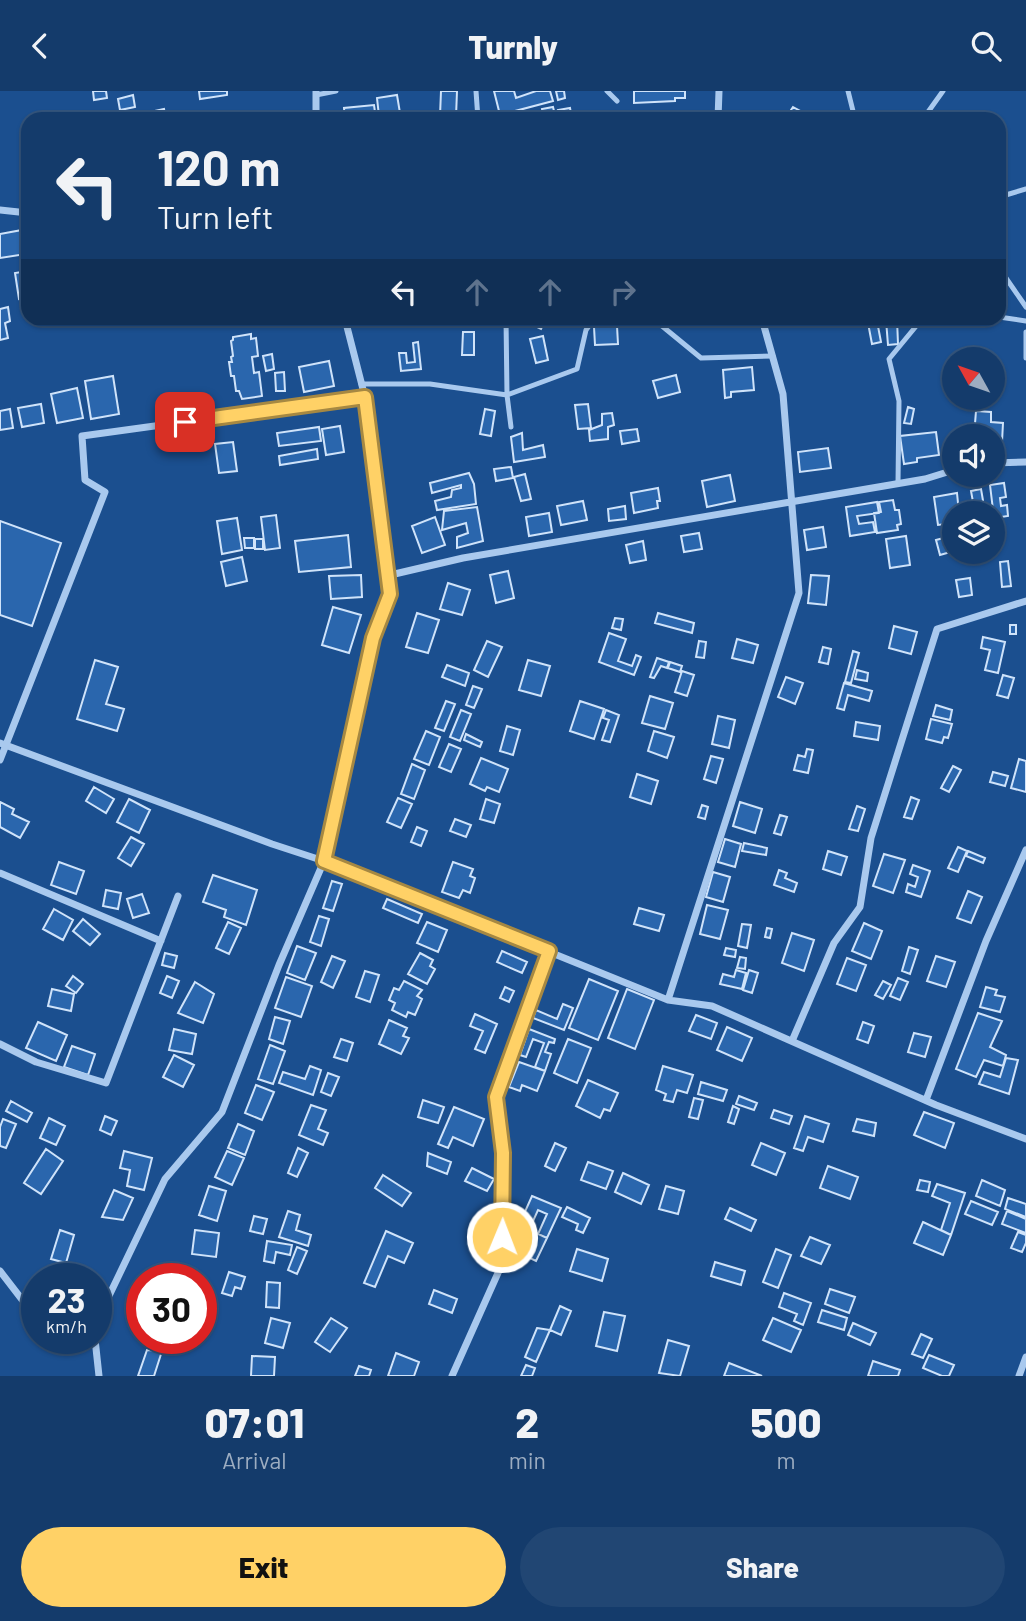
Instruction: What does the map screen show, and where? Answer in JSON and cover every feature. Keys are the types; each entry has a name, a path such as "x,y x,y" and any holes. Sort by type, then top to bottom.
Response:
{"street":[{"path":"718,112 719,91"},
{"path":"316,93 316,112"},
{"path":"0,210 21,212"},
{"path":"112,1290 165,1179 222,1112 284,953 324,861 373,638 390,594 365,397 347,326"},
{"path":"668,1000 799,593 783,394 764,326"},
{"path":"0,759 3,744 105,492 85,480 82,436 365,397"},
{"path":"1005,463 1026,462"},
{"path":"386,576 463,558 898,483 942,473"},
{"path":"792,1041 834,943 860,907 871,838 937,629 1026,601"},
{"path":"3,744 324,861 668,1000 712,1006 926,1100 1026,1139"},
{"path":"926,1100 986,941 1026,850"},
{"path":"0,873 161,941"},
{"path":"0,1044 36,1062 106,1083 178,896"},
{"path":"452,1376 502,1264 503,1153 496,1097 549,951"},
{"path":"0,1271 21,1298"},
{"path":"97,1354 99,1376"},
{"path":"1019,1376 1026,1357"}],"lane":[{"path":"316,93 337,91"},
{"path":"476,91 478,112"},
{"path":"607,91 618,101"},
{"path":"848,91 853,112"},
{"path":"928,112 943,91"},
{"path":"1006,195 1026,189"},
{"path":"1006,278 1026,307"},
{"path":"1006,318 1026,321"},
{"path":"506,326 507,395 511,427"},
{"path":"361,384 430,384 507,395 577,369 589,326"},
{"path":"662,326 701,358 773,356"},
{"path":"898,483 899,401 889,359 916,326"},
{"path":"1026,332 1026,358"}],"building":[{"path":"93,91 106,91 107,98 94,100"},
{"path":"199,91 227,91 227,95 200,99"},
{"path":"441,91 457,91 456,112 440,112"},
{"path":"494,91 514,91 516,98 536,91 550,91 553,101 511,112 499,112"},
{"path":"556,91 564,91 565,98 558,100"},
{"path":"634,91 685,91 685,98 634,103"},
{"path":"133,95 135,107 120,110 118,99"},
{"path":"397,95 400,112 379,112 377,98"},
{"path":"374,105 375,112 344,112 344,108"},
{"path":"553,107 554,112 543,112 542,109"},
{"path":"793,107 802,112 790,112"},
{"path":"570,108 571,112 558,112"},
{"path":"21,230 21,255 0,258 0,234"},
{"path":"21,272 19,299 15,273"},
{"path":"8,307 10,321 5,323 8,338 0,340 0,309"},
{"path":"617,326 618,344 595,345 594,327"},
{"path":"869,326 878,326 881,342 872,344"},
{"path":"886,326 897,326 898,344 888,345"},
{"path":"463,332 474,332 474,355 462,355"},
{"path":"251,334 251,339 256,338 258,356 252,357 254,373 259,372 262,396 242,399 239,391 236,391 234,376 231,376 231,341 233,337"},
{"path":"543,336 548,360 536,363 530,339"},
{"path":"418,342 421,369 401,371 399,353 406,353 407,363 415,362 413,343"},
{"path":"272,354 274,369 266,371 263,356"},
{"path":"329,361 334,386 304,392 299,367"},
{"path":"752,367 754,390 731,392 731,397 725,398 723,370"},
{"path":"284,372 285,391 276,391 275,373"},
{"path":"676,375 680,392 658,398 653,381"},
{"path":"113,376 119,414 91,419 85,381"},
{"path":"77,388 83,418 57,423 51,394"},
{"path":"41,404 44,423 22,427 18,408"},
{"path":"588,404 591,428 578,429 575,405"},
{"path":"908,407 914,409 911,424 904,423"},
{"path":"10,409 13,428 0,430 0,411"},
{"path":"485,409 495,411 491,436 480,434"},
{"path":"976,411 991,412 991,422 1003,423 1003,424 975,424"},
{"path":"612,413 614,425 608,427 608,439 590,441 589,430 602,425 602,414"},
{"path":"340,426 344,452 326,455 322,429"},
{"path":"319,427 321,441 279,446 277,433"},
{"path":"637,429 639,441 622,444 620,431"},
{"path":"936,432 939,455 917,458 917,462 904,464 900,436"},
{"path":"522,433 523,450 543,445 545,457 514,462 511,437"},
{"path":"233,442 237,471 219,473 215,444"},
{"path":"828,448 831,468 800,472 798,452"},
{"path":"317,449 318,459 280,465 279,456"},
{"path":"511,467 513,478 496,481 494,469"},
{"path":"469,473 474,484 476,504 437,510 435,501 451,497 452,490 461,488 461,485 432,493 430,483"},
{"path":"525,474 531,499 521,501 514,477"},
{"path":"730,475 735,501 707,507 702,481"},
{"path":"990,487 1005,487 1006,497 1000,498 1000,501 992,501"},
{"path":"658,488 658,508 634,513 631,493"},
{"path":"981,489 983,501 973,501 971,491"},
{"path":"957,493 958,501 942,501 942,524 938,525 934,497"},
{"path":"893,500 895,510 899,510 901,524 897,525 898,530 877,533 874,513 881,512 879,502"},
{"path":"583,501 587,520 561,525 557,506"},
{"path":"877,502 879,513 857,516 859,524 873,522 875,532 850,536 846,507"},
{"path":"625,506 626,519 609,521 608,509"},
{"path":"477,507 483,541 457,548 457,537 468,533 466,523 442,530 444,511"},
{"path":"549,513 552,532 529,536 526,517"},
{"path":"276,515 280,548 265,550 261,517"},
{"path":"435,517 445,545 422,553 412,526"},
{"path":"237,518 242,550 222,554 217,521"},
{"path":"0,521 61,543 32,626 0,615"},
{"path":"823,527 826,547 807,550 804,530"},
{"path":"699,533 702,549 684,552 681,536"},
{"path":"348,535 351,567 299,572 295,541"},
{"path":"906,536 910,565 890,568 886,539"},
{"path":"244,538 254,538 254,548 245,548"},
{"path":"942,538 942,554 940,555 936,540"},
{"path":"255,539 263,539 263,549 255,549"},
{"path":"643,541 646,560 630,563 626,545"},
{"path":"242,557 247,581 226,586 221,562"},
{"path":"1008,561 1011,586 1002,587 1000,564 1005,564"},
{"path":"508,571 514,598 496,603 490,575"},
{"path":"361,575 362,597 331,599 329,576"},
{"path":"811,575 829,576 826,605 808,603"},
{"path":"970,578 972,595 959,597 956,580"},
{"path":"448,583 470,590 462,615 440,609"},
{"path":"333,607 361,615 349,653 322,645"},
{"path":"417,613 439,620 428,653 406,647"},
{"path":"658,613 694,623 692,633 655,623"},
{"path":"615,618 623,619 621,630 612,628"},
{"path":"1010,625 1016,625 1016,634 1010,634"},
{"path":"894,626 917,632 911,654 889,648"},
{"path":"609,633 626,639 618,661 632,666 636,655 641,657 634,675 599,662"},
{"path":"983,637 1005,642 998,673 985,670 990,650 981,648"},
{"path":"737,639 758,645 753,663 732,658"},
{"path":"487,641 502,647 488,677 474,670"},
{"path":"699,641 706,642 704,658 696,657"},
{"path":"823,647 831,649 828,664 819,662"},
{"path":"853,651 859,653 851,683 845,682"},
{"path":"657,658 669,662 667,668 661,666 654,678 650,677"},
{"path":"95,660 118,667 106,704 124,709 117,731 77,719"},
{"path":"528,660 550,666 541,696 519,690"},
{"path":"670,662 682,666 680,672 668,668"},
{"path":"447,665 469,673 465,686 442,677"},
{"path":"857,670 868,673 867,681 855,679"},
{"path":"682,671 694,675 687,696 675,692"},
{"path":"1003,675 1014,678 1008,698 997,695"},
{"path":"786,677 803,683 795,704 778,697"},
{"path":"844,683 872,691 869,701 848,695 844,710 837,708"},
{"path":"473,686 482,689 474,708 466,705"},
{"path":"650,696 673,703 665,729 642,723"},
{"path":"446,701 455,704 444,731 435,728"},
{"path":"580,701 604,709 594,739 570,731"},
{"path":"936,705 952,710 950,720 933,716"},
{"path":"461,710 471,714 460,741 450,737"},
{"path":"606,710 619,715 610,742 602,740 609,720 603,718"},
{"path":"718,716 735,720 729,748 712,744"},
{"path":"931,719 952,724 948,738 944,737 942,743 926,739"},
{"path":"856,722 880,726 878,740 854,736"},
{"path":"507,726 520,730 513,755 500,751"},
{"path":"426,731 440,737 429,765 414,759"},
{"path":"654,731 674,737 667,758 648,751"},
{"path":"466,734 482,742 480,747 464,740"},
{"path":"449,744 461,749 451,772 439,767"},
{"path":"807,749 813,750 808,773 794,770 798,755 805,757"},
{"path":"711,756 723,759 716,783 704,779"},
{"path":"481,758 508,769 499,792 487,787 485,791 470,784"},
{"path":"1019,759 1026,761 1026,792 1011,788"},
{"path":"412,764 425,770 414,799 401,794"},
{"path":"953,766 961,770 949,792 941,788"},
{"path":"993,772 1008,776 1005,786 990,782"},
{"path":"637,774 658,781 651,804 630,797"},
{"path":"94,787 114,799 106,813 86,801"},
{"path":"911,797 919,800 912,819 904,817"},
{"path":"398,798 412,804 401,828 387,822"},
{"path":"129,799 150,810 139,833 117,822"},
{"path":"486,799 500,804 494,823 480,819"},
{"path":"0,802 14,809 12,814 29,822 20,838 0,827"},
{"path":"740,802 762,809 755,833 733,826"},
{"path":"702,805 708,807 705,819 698,817"},
{"path":"857,806 865,809 858,831 849,829"},
{"path":"780,815 787,817 781,835 774,833"},
{"path":"455,819 471,825 466,837 450,831"},
{"path":"417,827 427,831 421,846 411,842"},
{"path":"131,837 144,844 131,866 118,858"},
{"path":"725,839 741,844 735,867 718,862"},
{"path":"744,843 767,848 766,855 742,851"},
{"path":"958,847 967,851 958,872 948,868"},
{"path":"828,851 847,857 841,875 823,869"},
{"path":"968,851 985,858 983,863 966,856"},
{"path":"884,854 905,860 893,893 873,886"},
{"path":"59,862 84,871 76,894 51,885"},
{"path":"453,862 473,869 470,876 475,878 470,893 463,890 459,898 442,892"},
{"path":"913,865 930,871 921,897 906,892 908,884 915,887 918,877 910,874"},
{"path":"779,870 787,873 785,878 797,883 794,892 774,885"},
{"path":"713,872 730,877 723,902 706,897"},
{"path":"213,875 257,890 246,925 224,917 226,910 203,902"},
{"path":"332,881 342,884 333,911 323,908"},
{"path":"106,890 121,893 118,909 103,906"},
{"path":"968,891 982,897 971,923 957,918"},
{"path":"142,894 149,913 133,918 127,899"},
{"path":"387,899 422,914 418,923 383,908"},
{"path":"707,905 728,910 720,939 700,934"},
{"path":"639,908 664,915 659,931 634,924"},
{"path":"54,909 73,920 63,940 43,929"},
{"path":"319,916 329,919 321,946 310,942"},
{"path":"83,919 100,934 90,945 73,931"},
{"path":"228,922 241,928 229,954 216,948"},
{"path":"427,922 447,930 438,952 417,943"},
{"path":"864,923 882,931 871,959 852,951"},
{"path":"742,924 751,925 747,948 738,946"},
{"path":"767,928 772,929 770,938 765,937"},
{"path":"792,933 814,940 804,971 782,963"},
{"path":"297,946 316,953 305,980 287,973"},
{"path":"909,947 918,950 910,974 902,971"},
{"path":"726,948 736,950 735,957 724,955"},
{"path":"502,951 527,962 522,973 497,962"},
{"path":"165,953 177,956 174,968 162,965"},
{"path":"420,953 433,960 430,966 435,969 427,984 408,974"},
{"path":"332,956 345,961 333,988 321,982"},
{"path":"936,956 955,962 946,987 927,981"},
{"path":"740,957 746,958 745,969 737,968"},
{"path":"847,958 866,965 856,991 837,984"},
{"path":"736,970 746,973 742,989 720,984 723,974 734,977"},
{"path":"749,970 758,973 752,993 743,990"},
{"path":"365,971 379,975 370,1002 356,997"},
{"path":"73,976 83,984 76,993 66,986"},
{"path":"167,976 179,981 172,998 160,993"},
{"path":"286,977 312,986 301,1017 275,1008"},
{"path":"898,978 908,982 900,1000 890,996"},
{"path":"589,979 618,991 598,1040 569,1028"},
{"path":"404,981 422,990 417,996 422,999 415,1015 408,1012 406,1017 392,1010 395,1003 389,1000 394,988 399,990"},
{"path":"883,981 891,985 883,999 875,995"},
{"path":"195,982 214,994 203,1023 178,1013"},
{"path":"505,987 514,991 509,1002 500,998"},
{"path":"986,987 997,990 995,995 1005,997 1000,1012 980,1007"},
{"path":"52,989 74,994 71,1011 48,1006"},
{"path":"627,989 654,1000 635,1049 608,1038"},
{"path":"563,1004 573,1008 564,1030 533,1018 536,1010 557,1019"},
{"path":"978,1013 1002,1021 990,1047 1006,1055 1003,1066 984,1060 976,1077 956,1069"},
{"path":"475,1014 497,1024 485,1053 475,1049 483,1031 470,1026"},
{"path":"696,1015 717,1023 711,1039 689,1031"},
{"path":"275,1017 290,1021 283,1044 269,1039"},
{"path":"389,1020 407,1028 403,1036 409,1038 401,1054 379,1044"},
{"path":"38,1022 67,1035 56,1061 26,1048"},
{"path":"863,1022 874,1026 868,1043 857,1039"},
{"path":"727,1027 752,1038 742,1061 717,1050"},
{"path":"174,1029 196,1034 192,1054 169,1050"},
{"path":"529,1029 555,1039 554,1043 549,1042 545,1052 551,1054 545,1071 535,1067 544,1043 533,1039 526,1057 520,1055"},
{"path":"914,1033 931,1037 925,1057 908,1052"},
{"path":"341,1039 353,1043 347,1061 334,1057"},
{"path":"568,1039 591,1048 577,1083 554,1073"},
{"path":"270,1045 285,1051 273,1084 258,1079"},
{"path":"72,1046 95,1054 88,1075 64,1067"},
{"path":"174,1055 194,1065 183,1087 163,1077"},
{"path":"1006,1058 1018,1060 1009,1094 979,1084 984,1072 1000,1077"},
{"path":"519,1062 545,1071 537,1091 522,1085 520,1091 509,1087"},
{"path":"310,1066 321,1070 313,1095 279,1083 283,1072 305,1079"},
{"path":"663,1066 693,1075 687,1093 677,1090 673,1102 664,1100 666,1094 656,1090"},
{"path":"328,1073 339,1077 331,1096 321,1092"},
{"path":"588,1080 618,1093 610,1111 604,1109 600,1118 576,1106"},
{"path":"701,1082 727,1090 723,1101 698,1094"},
{"path":"256,1085 274,1092 262,1120 245,1113"},
{"path":"739,1096 757,1103 754,1110 736,1104"},
{"path":"694,1098 703,1100 698,1119 689,1117"},
{"path":"423,1100 444,1107 438,1123 418,1117"},
{"path":"11,1101 32,1113 27,1122 6,1111"},
{"path":"311,1105 326,1110 318,1129 328,1133 323,1145 299,1135"},
{"path":"733,1106 739,1109 734,1124 728,1122"},
{"path":"454,1107 484,1119 473,1146 453,1137 448,1148 438,1144"},
{"path":"774,1110 792,1116 789,1124 771,1118"},
{"path":"924,1112 954,1123 945,1148 914,1135"},
{"path":"105,1116 117,1121 111,1135 100,1130"},
{"path":"805,1116 829,1124 823,1142 808,1137 803,1151 794,1148"},
{"path":"49,1118 65,1126 56,1145 40,1138"},
{"path":"3,1119 16,1124 6,1148 0,1146"},
{"path":"857,1119 876,1123 874,1136 853,1131"},
{"path":"238,1124 254,1131 245,1155 228,1148"},
{"path":"555,1143 566,1148 555,1171 545,1166"},
{"path":"761,1143 785,1153 776,1175 752,1165"},
{"path":"298,1148 308,1153 297,1177 288,1173"},
{"path":"46,1149 63,1161 41,1194 24,1183"},
{"path":"124,1151 152,1158 144,1190 127,1186 130,1170 120,1168"},
{"path":"227,1151 244,1158 232,1185 215,1177"},
{"path":"428,1153 451,1162 447,1174 427,1166"},
{"path":"588,1162 613,1171 606,1189 581,1180"},
{"path":"828,1166 858,1177 850,1199 820,1188"},
{"path":"472,1168 494,1179 487,1191 465,1181"},
{"path":"623,1173 649,1185 641,1204 615,1192"},
{"path":"383,1175 411,1193 402,1206 375,1188"},
{"path":"920,1180 930,1182 928,1192 917,1190"},
{"path":"982,1180 1005,1190 1000,1206 976,1196"},
{"path":"937,1184 965,1193 951,1235 941,1230 950,1203 932,1196"},
{"path":"209,1186 226,1191 217,1221 199,1215"},
{"path":"666,1186 684,1191 678,1214 659,1209"},
{"path":"114,1190 133,1198 123,1220 102,1217"},
{"path":"532,1196 561,1208 547,1238 538,1234 547,1214 538,1210 529,1230 519,1225"},
{"path":"1008,1198 1026,1204 1026,1217 1005,1209"},
{"path":"971,1201 998,1212 992,1225 965,1214"},
{"path":"567,1207 590,1218 583,1233 576,1230 578,1224 562,1217"},
{"path":"730,1208 756,1220 751,1231 725,1219"},
{"path":"288,1211 300,1215 296,1230 311,1235 308,1246 279,1237"},
{"path":"1007,1211 1026,1219 1026,1233 1002,1224"},
{"path":"254,1216 267,1219 263,1234 250,1231"},
{"path":"923,1222 951,1235 943,1255 914,1243"},
{"path":"519,1225 547,1238 536,1261 508,1248"},
{"path":"60,1230 74,1235 66,1263 51,1259"},
{"path":"195,1230 219,1233 216,1257 192,1254"},
{"path":"386,1231 413,1243 404,1263 388,1256 375,1287 364,1283"},
{"path":"1018,1232 1026,1235 1022,1252 1011,1248"},
{"path":"810,1237 830,1245 821,1264 801,1256"},
{"path":"267,1241 292,1245 290,1255 276,1252 274,1263 264,1261"},
{"path":"297,1247 307,1251 297,1274 288,1270"},
{"path":"577,1249 608,1259 602,1281 570,1271"},
{"path":"776,1249 791,1255 778,1288 763,1282"},
{"path":"715,1262 745,1271 741,1285 711,1276"},
{"path":"229,1272 245,1277 241,1289 235,1287 232,1296 222,1293"},
{"path":"267,1282 280,1283 279,1308 266,1307"},
{"path":"830,1289 855,1297 849,1313 825,1304"},
{"path":"434,1290 457,1299 452,1313 429,1304"},
{"path":"784,1293 811,1303 803,1325 794,1321 797,1314 779,1307"},
{"path":"560,1306 571,1311 561,1335 550,1330"},
{"path":"822,1310 847,1318 844,1330 818,1322"},
{"path":"604,1312 625,1316 617,1351 596,1346"},
{"path":"271,1318 290,1323 283,1348 265,1343"},
{"path":"331,1318 347,1328 330,1352 315,1342"},
{"path":"773,1318 801,1330 791,1352 763,1340"},
{"path":"853,1323 876,1333 870,1345 848,1335"},
{"path":"537,1328 550,1330 536,1362 525,1357"},
{"path":"921,1334 932,1339 923,1358 912,1354"},
{"path":"668,1340 689,1346 680,1376 659,1373"},
{"path":"396,1353 419,1362 414,1376 388,1376"},
{"path":"146,1354 161,1354 154,1376 138,1376"},
{"path":"929,1355 954,1365 949,1376 923,1368"},
{"path":"252,1356 275,1357 274,1376 251,1376"},
{"path":"873,1361 900,1370 898,1376 868,1376"},
{"path":"729,1363 762,1376 724,1376"},
{"path":"526,1365 535,1368 532,1376 521,1376"},
{"path":"359,1366 371,1370 369,1376 355,1376"}],"route":[{"path":"185,422 365,397 390,594 373,638 324,861 549,951 496,1097 503,1153 502,1237"}]}
